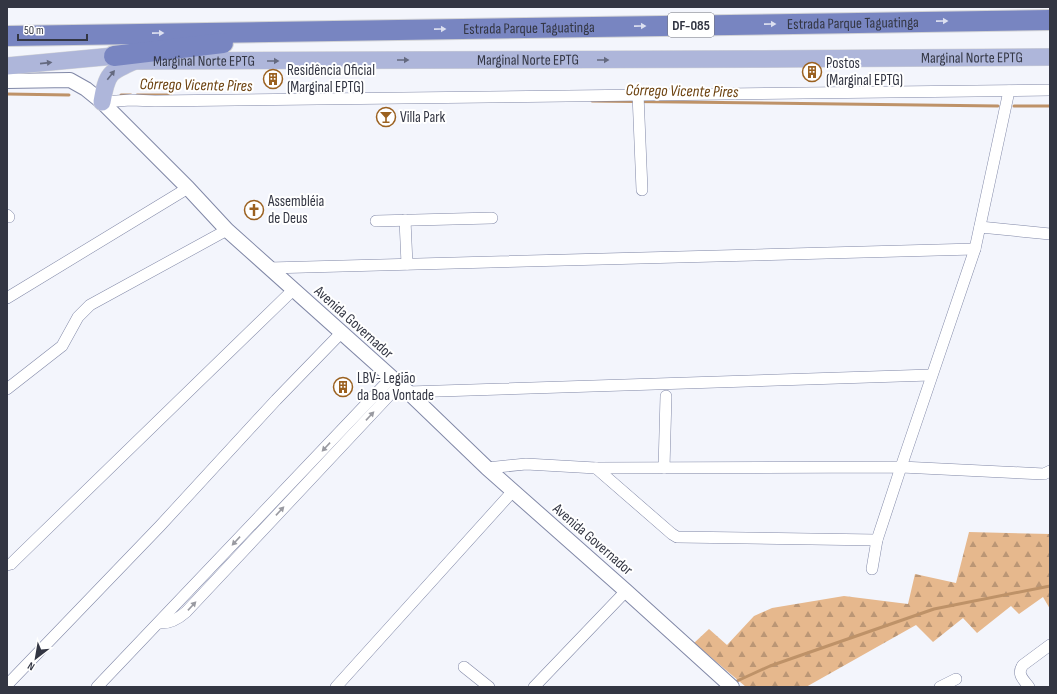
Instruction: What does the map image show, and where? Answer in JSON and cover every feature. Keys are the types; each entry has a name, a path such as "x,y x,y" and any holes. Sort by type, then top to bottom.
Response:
{"highway":[{"name":"Estrada Parque Taguatinga","path":"7,36 1050,20"},
{"path":"114,56 331,30"}],"main road":[{"name":"Marginal Norte EPTG","path":"7,66 114,56 135,61 1050,57"},
{"path":"102,102 106,84 111,73 116,69 135,61"}],"street":[{"name":"Avenida Governador","path":"7,81 70,80 86,89 102,102 188,188 227,230 399,385 487,468 732,687"},
{"path":"872,569 878,540 901,467 975,248 1009,90"},
{"path":"102,102 131,100 155,101 1050,90"},
{"path":"638,94 642,190"},
{"path":"7,298 188,188"},
{"path":"376,221 492,218"},
{"path":"405,220 407,264"},
{"path":"980,227 1050,234"},
{"path":"7,389 40,365 62,346 78,318 90,305 227,230"},
{"path":"269,268 975,248"},
{"path":"7,565 11,564 293,290"},
{"path":"7,685 160,526 276,400 342,333"},
{"path":"97,687 159,623 399,385 932,375"},
{"path":"664,468 666,396"},
{"path":"487,468 526,464 596,468 901,467 1044,474 1050,471"},
{"path":"596,468 677,537 878,540"},
{"path":"336,687 513,491"},
{"path":"534,687 626,591"},
{"path":"1029,687 1020,676 1020,669 1023,665 1050,645"},
{"path":"464,667 489,687"},
{"path":"940,687 956,680"}],"green space":[{"path":"969,532 1050,534 1050,609 1043,597 1019,614 1011,606 977,633 963,618 933,642 916,625 806,687 746,687 694,643 709,629 727,645 754,616 772,608 844,596 908,604 915,574 956,583"}],"waterway":[{"name":"Córrego Vicente Pires","path":"7,94 69,95"},
{"name":"Córrego Vicente Pires","path":"121,95 131,95"},
{"name":"Córrego Vicente Pires","path":"137,95 171,95"},
{"name":"Córrego Vicente Pires","path":"592,101 998,106"},
{"name":"Córrego Vicente Pires","path":"1014,106 1050,106"},
{"path":"737,681 770,666 934,609 1050,586"}],"place":[{"name":"Postos (Marginal EPTG)","path":"812,72"},
{"name":"Residência Oficial (Marginal EPTG)","path":"273,79"},
{"name":"Villa Park","path":"386,117"},
{"name":"Assembléia de Deus","path":"254,210"},
{"name":"LBV- Legião da Boa Vontade","path":"343,387"}]}
